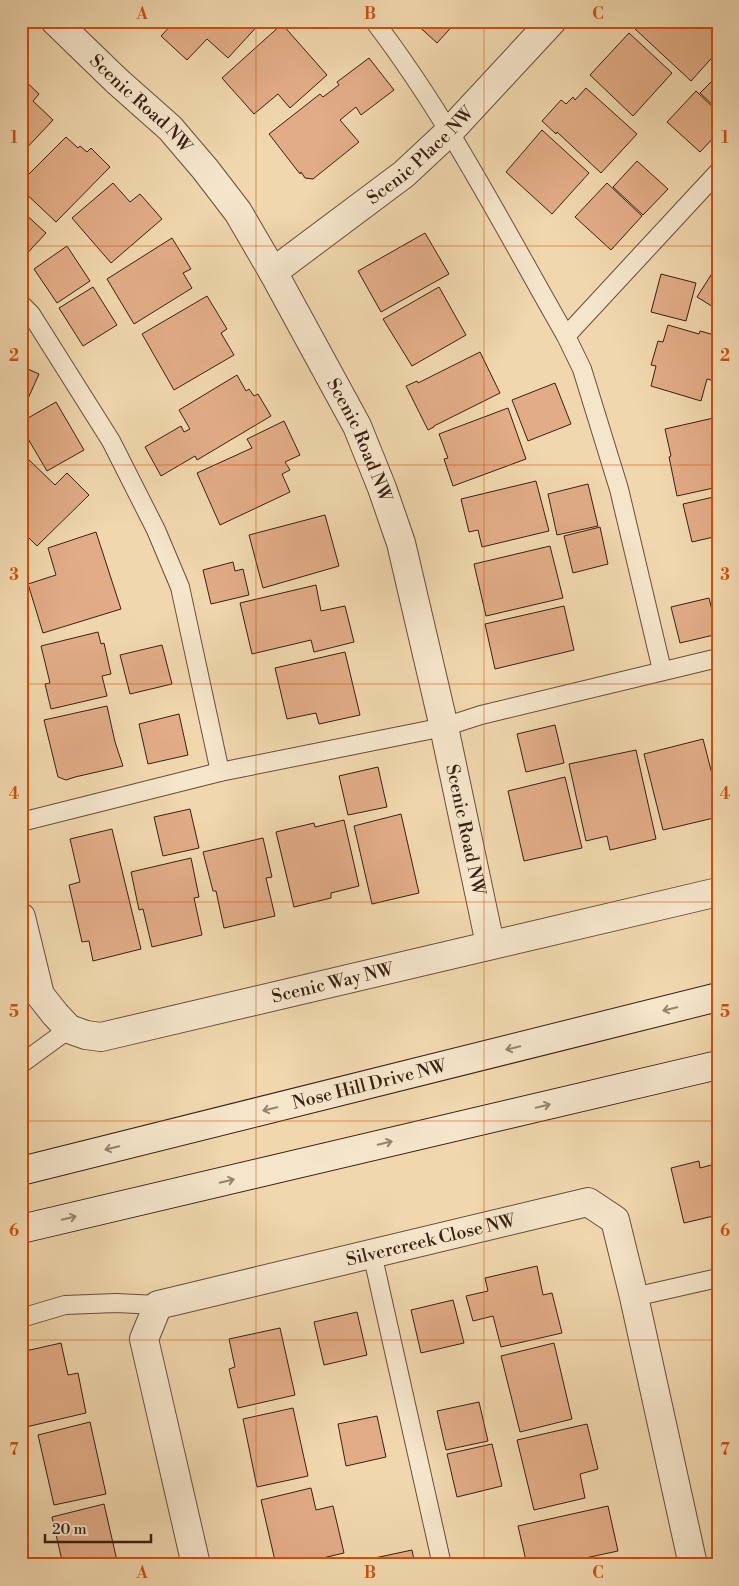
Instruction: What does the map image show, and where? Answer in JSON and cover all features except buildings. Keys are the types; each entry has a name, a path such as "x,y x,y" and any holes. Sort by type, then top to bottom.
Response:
{"street":[{"name":"Scenic Road NW","path":"55,21 176,135 206,169 238,212 273,272 356,426 382,488 401,543 444,727 490,944"},
{"name":"Scenic Place NW","path":"273,272 404,174 449,132 552,21"},
{"name":"Scenic Way NW","path":"69,1029 86,1035 101,1037 490,944 718,892"},
{"path":"21,917 40,994 69,1029"},
{"name":"Nose Hill Drive NW","path":"21,1170 718,997"},
{"path":"21,1229 718,1065"},
{"name":"Silvercreek Close NW","path":"158,1305 588,1202 614,1220 634,1297 693,1565"},
{"path":"158,1305 144,1339 196,1565"}],"lane":[{"path":"374,21 400,55 449,132 566,336 582,369 619,489 662,670"},
{"path":"566,336 718,172"},
{"path":"21,304 31,314 111,441 156,530 180,587 220,772"},
{"path":"21,822 220,772 444,727 481,715 718,658"},
{"path":"21,1064 69,1029"},
{"path":"372,1253 442,1565"},
{"path":"634,1297 718,1278"},
{"path":"21,1318 65,1305 116,1303 158,1305"}]}
